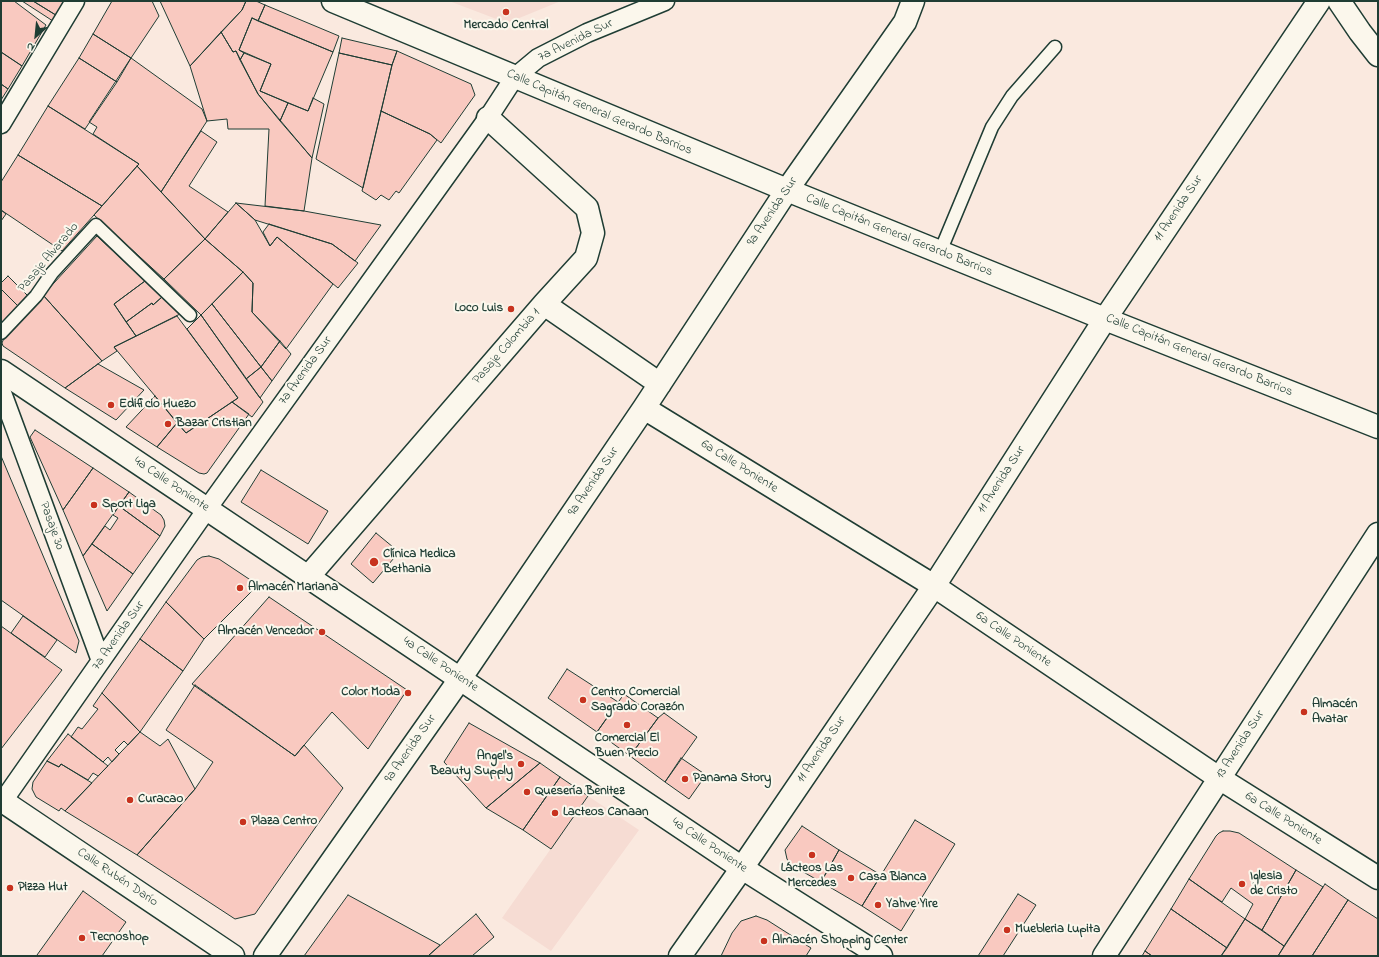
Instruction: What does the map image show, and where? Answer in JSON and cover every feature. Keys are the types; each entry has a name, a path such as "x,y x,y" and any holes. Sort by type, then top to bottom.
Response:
{"street":[{"path":"1,124 75,1"},
{"name":"Calle Capitán General Gerardo Barrios","path":"333,1 514,78 787,190 1105,319 1378,427"},
{"name":"7a Avenida Sur","path":"2,802 207,509 488,118 514,78 538,58 587,33 665,1"},
{"name":"9a Avenida Sur","path":"265,956 460,679 644,408 787,190 906,22 913,1"},
{"name":"11 Avenida Sur","path":"680,956 742,868 934,586 1105,319 1319,1"},
{"path":"1340,1 1360,32 1378,55"},
{"name":"Pasaje Colombia 1","path":"308,577 544,304 586,258 593,233 587,208 488,118"},
{"path":"544,304 660,384"},
{"name":"4a Calle Poniente","path":"1,371 742,868 881,956"},
{"name":"Pasaje 30","path":"1,390 101,661"},
{"name":"6a Calle Poniente","path":"644,408 934,586 1219,778 1378,878"},
{"name":"13 Avenida Sur","path":"1104,956 1378,534"},
{"name":"Calle Rubén Darío","path":"2,802 233,956"}],"lane":[{"path":"940,252 992,127 1012,96 1055,47"},
{"name":"Pasaje Alvarado","path":"1,334 36,296 52,273 96,225 190,315"}],"shaded area":[{"name":"Mercado Central","path":"449,1 561,1 507,23"},
{"path":"588,796 639,830 551,951 502,918"}],"building":[{"path":"2,1 14,1 46,25 22,66 1,52"},
{"path":"22,1 33,1 59,17 56,23"},
{"path":"33,1 69,1 59,17"},
{"path":"112,1 152,1 159,16 131,58 93,34"},
{"path":"160,1 246,1 242,10 190,66"},
{"path":"246,1 256,1 265,5 258,21 252,18 239,50 244,53 240,60 236,51 233,52 221,32 242,10"},
{"path":"265,5 339,36 333,52 258,21"},
{"path":"252,18 333,52 308,111 260,91 271,64 239,50"},
{"path":"221,32 233,52 236,51 258,94 312,158 304,211 265,206 269,129 228,129 227,119 207,121 190,66"},
{"path":"93,34 131,58 117,82 79,58"},
{"path":"342,38 397,51 392,65 339,53"},
{"path":"397,51 471,84 475,95 441,143 430,134 381,111 392,65"},
{"path":"1,52 22,66 8,89 1,84"},
{"path":"244,53 271,64 260,91 288,103 280,121 258,94 240,60"},
{"path":"339,53 392,65 363,188 316,159"},
{"path":"79,58 117,82 85,129 48,106"},
{"path":"131,58 202,109 207,121 161,192 137,166 139,164 93,134 97,127 89,122"},
{"path":"1,84 8,89 1,100"},
{"path":"313,98 324,104 312,158 280,121 288,103 308,111"},
{"path":"48,106 139,164 102,206 18,155"},
{"path":"381,111 430,134 437,140 399,193 396,191 389,200 381,195 376,200 362,191"},
{"path":"201,131 217,142 189,186 228,212 205,239 161,192"},
{"path":"18,155 102,206 62,251 1,210 1,182"},
{"path":"137,166 205,239 164,279 94,215"},
{"path":"236,203 255,220 270,246 277,237 333,284 286,349 252,312 253,283 243,272 205,239"},
{"path":"236,203 304,211 381,225 355,261 332,244 255,220"},
{"path":"1,210 6,214 1,221"},
{"path":"269,224 332,244 358,263 338,288 277,237 270,246 263,232"},
{"path":"97,236 145,281 114,304 136,336 114,347 117,351 102,361 43,295"},
{"path":"205,239 243,272 201,315 164,279"},
{"path":"243,272 253,283 252,312 280,341 261,367 212,304"},
{"path":"8,276 29,297 19,307 1,289 1,283"},
{"path":"145,281 162,297 153,305 152,303 126,322 114,304"},
{"path":"1,289 19,307 1,323"},
{"path":"43,295 102,361 65,388 3,346 2,343 4,338"},
{"path":"162,297 180,314 136,336 126,322 152,303 153,305"},
{"path":"212,304 261,367 246,379 201,315"},
{"path":"201,315 263,402 252,417 232,402 238,398 187,329"},
{"path":"177,316 238,398 186,433 114,347"},
{"path":"280,341 291,354 272,381 261,367"},
{"name":"Edificio Huezo","path":"98,364 144,390 116,420 65,388"},
{"path":"261,367 272,381 260,398 246,379"},
{"path":"155,396 177,423 157,447 126,427"},
{"path":"232,402 249,414 207,473 199,473 157,447 177,423 186,433"},
{"path":"35,430 93,468 63,510 30,437"},
{"path":"1,456 79,641 76,653 1,600"},
{"path":"93,468 129,492 83,556 63,510"},
{"path":"261,470 328,511 308,544 241,502"},
{"path":"129,492 161,515 165,526 160,536 119,506"},
{"path":"119,506 160,536 133,574 92,544 105,526 110,530 118,518 113,515"},
{"path":"376,533 399,552 373,583 351,564"},
{"path":"92,544 133,574 107,611 83,556"},
{"path":"209,556 219,559 258,585 204,639 166,602 197,560 202,557"},
{"path":"269,597 407,690 368,749 332,712 295,756 192,684"},
{"path":"166,602 204,639 183,671 140,639"},
{"path":"23,616 57,640 45,657 11,633"},
{"path":"1,626 62,670 1,749"},
{"path":"140,639 183,671 140,732 102,693"},
{"name":"Centro Comercial Sagrado Corazón","path":"567,669 618,702 597,732 548,698"},
{"name":"Plaza Centro","path":"195,685 295,756 304,745 343,788 255,914 235,919 137,855 195,789 213,762 166,730"},
{"path":"102,693 140,732 128,745 124,741 115,750 119,754 112,762 108,757 103,762 71,737 78,727 82,729 98,709 93,706"},
{"name":"Comercial El Buen Precio","path":"624,694 658,718 630,756 597,732"},
{"path":"664,713 697,737 665,782 630,756 658,718"},
{"path":"469,723 540,763 486,808 444,762"},
{"name":"Curacao","path":"140,732 160,746 168,739 195,789 137,855 65,811"},
{"path":"68,734 108,766 98,776 93,773 88,780 61,764 59,767 47,761"},
{"name":"Panama Story","path":"681,758 706,775 689,799 665,782"},
{"path":"47,761 59,767 61,764 92,783 65,811 61,808 59,811 36,797 32,789 33,782"},
{"name":"Quesería Benitez","path":"540,763 560,777 523,830 486,808"},
{"name":"Lacteos Canaan","path":"560,777 588,796 551,849 523,830"},
{"path":"915,820 955,844 901,931 862,906"},
{"name":"Lácteos Las Mercedes","path":"802,826 839,850 821,882 791,865 787,859 785,850"},
{"name":"Iglesia de Cristo","path":"1223,831 1239,833 1296,870 1262,930 1245,919 1253,904 1231,888 1222,902 1189,879 1216,836"},
{"name":"Casa Blanca","path":"839,850 881,875 862,906 821,882"},
{"path":"1296,870 1323,887 1284,946 1262,930"},
{"path":"1189,879 1245,919 1227,948 1171,909"},
{"path":"1325,884 1348,900 1312,956 1278,956"},
{"name":"Tecnoshop","path":"83,891 126,922 102,956 38,956 37,955"},
{"name":"Muebleria Lupita","path":"1018,894 1036,905 1003,956 978,956"},
{"path":"348,895 440,945 428,956 304,956"},
{"path":"1348,900 1378,919 1378,956 1312,956"},
{"path":"1171,909 1227,948 1221,956 1152,956 1145,951"},
{"path":"476,914 494,937 472,956 428,956"},
{"name":"Almacén Shopping Center","path":"756,916 767,920 811,948 806,956 721,956 732,933 741,921"},
{"path":"1245,919 1284,946 1278,956 1221,956"},
{"path":"1145,951 1152,956 1142,956"}],"place":[{"name":"Mercado Central","path":"506,12"},
{"name":"Loco Luis","path":"511,309"},
{"name":"Edificio Huezo","path":"111,405"},
{"name":"Bazar Cristian","path":"168,424"},
{"name":"Sport Liga","path":"94,505"},
{"name":"Clínica Medica Bethania","path":"374,562"},
{"name":"Almacén Mariana","path":"240,588"},
{"name":"Almacén Vencedor","path":"322,632"},
{"name":"Color Moda","path":"408,693"},
{"name":"Centro Comercial Sagrado Corazón","path":"583,700"},
{"name":"Almacén Avatar","path":"1304,712"},
{"name":"Comercial El Buen Precio","path":"627,725"},
{"name":"Angel's Beauty Supply","path":"521,764"},
{"name":"Panama Story","path":"685,779"},
{"name":"Quesería Benitez","path":"527,792"},
{"name":"Curacao","path":"130,800"},
{"name":"Lacteos Canaan","path":"555,813"},
{"name":"Plaza Centro","path":"243,822"},
{"name":"Lácteos Las Mercedes","path":"812,855"},
{"name":"Casa Blanca","path":"851,878"},
{"name":"Iglesia de Cristo","path":"1242,884"},
{"name":"Pizza Hut","path":"10,888"},
{"name":"Yahve Yire","path":"878,905"},
{"name":"Muebleria Lupita","path":"1007,930"},
{"name":"Tecnoshop","path":"82,938"},
{"name":"Almacén Shopping Center","path":"764,941"}]}
